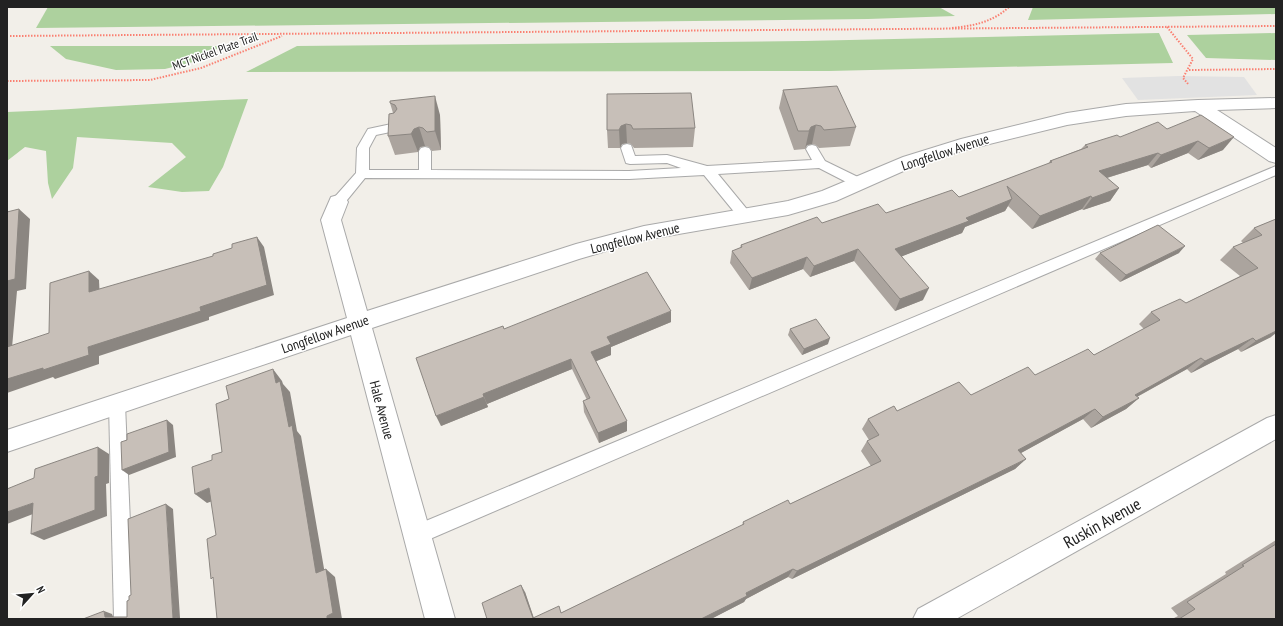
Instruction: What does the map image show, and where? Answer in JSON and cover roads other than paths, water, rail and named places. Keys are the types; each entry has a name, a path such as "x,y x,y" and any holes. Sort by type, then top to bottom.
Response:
{"street":[{"name":"Longfellow Avenue","path":"7,441 535,265 636,235 711,220 745,216 788,208 829,196 910,161 961,145 1067,119 1126,110 1198,105 1276,103"},
{"path":"1198,105 1276,157"},
{"name":"Hale Avenue","path":"338,202 331,220 440,619"},
{"name":"Ruskin Avenue","path":"928,619 1276,426"}],"lane":[{"path":"338,202 362,174 362,148 372,132 396,127"},
{"path":"627,148 630,160 667,159 708,170 745,216"},
{"path":"812,149 821,164"},
{"path":"425,151 425,174"},
{"path":"362,174 630,176 821,164 859,183"},
{"path":"416,535 1276,170"},
{"path":"117,404 124,619"}]}
